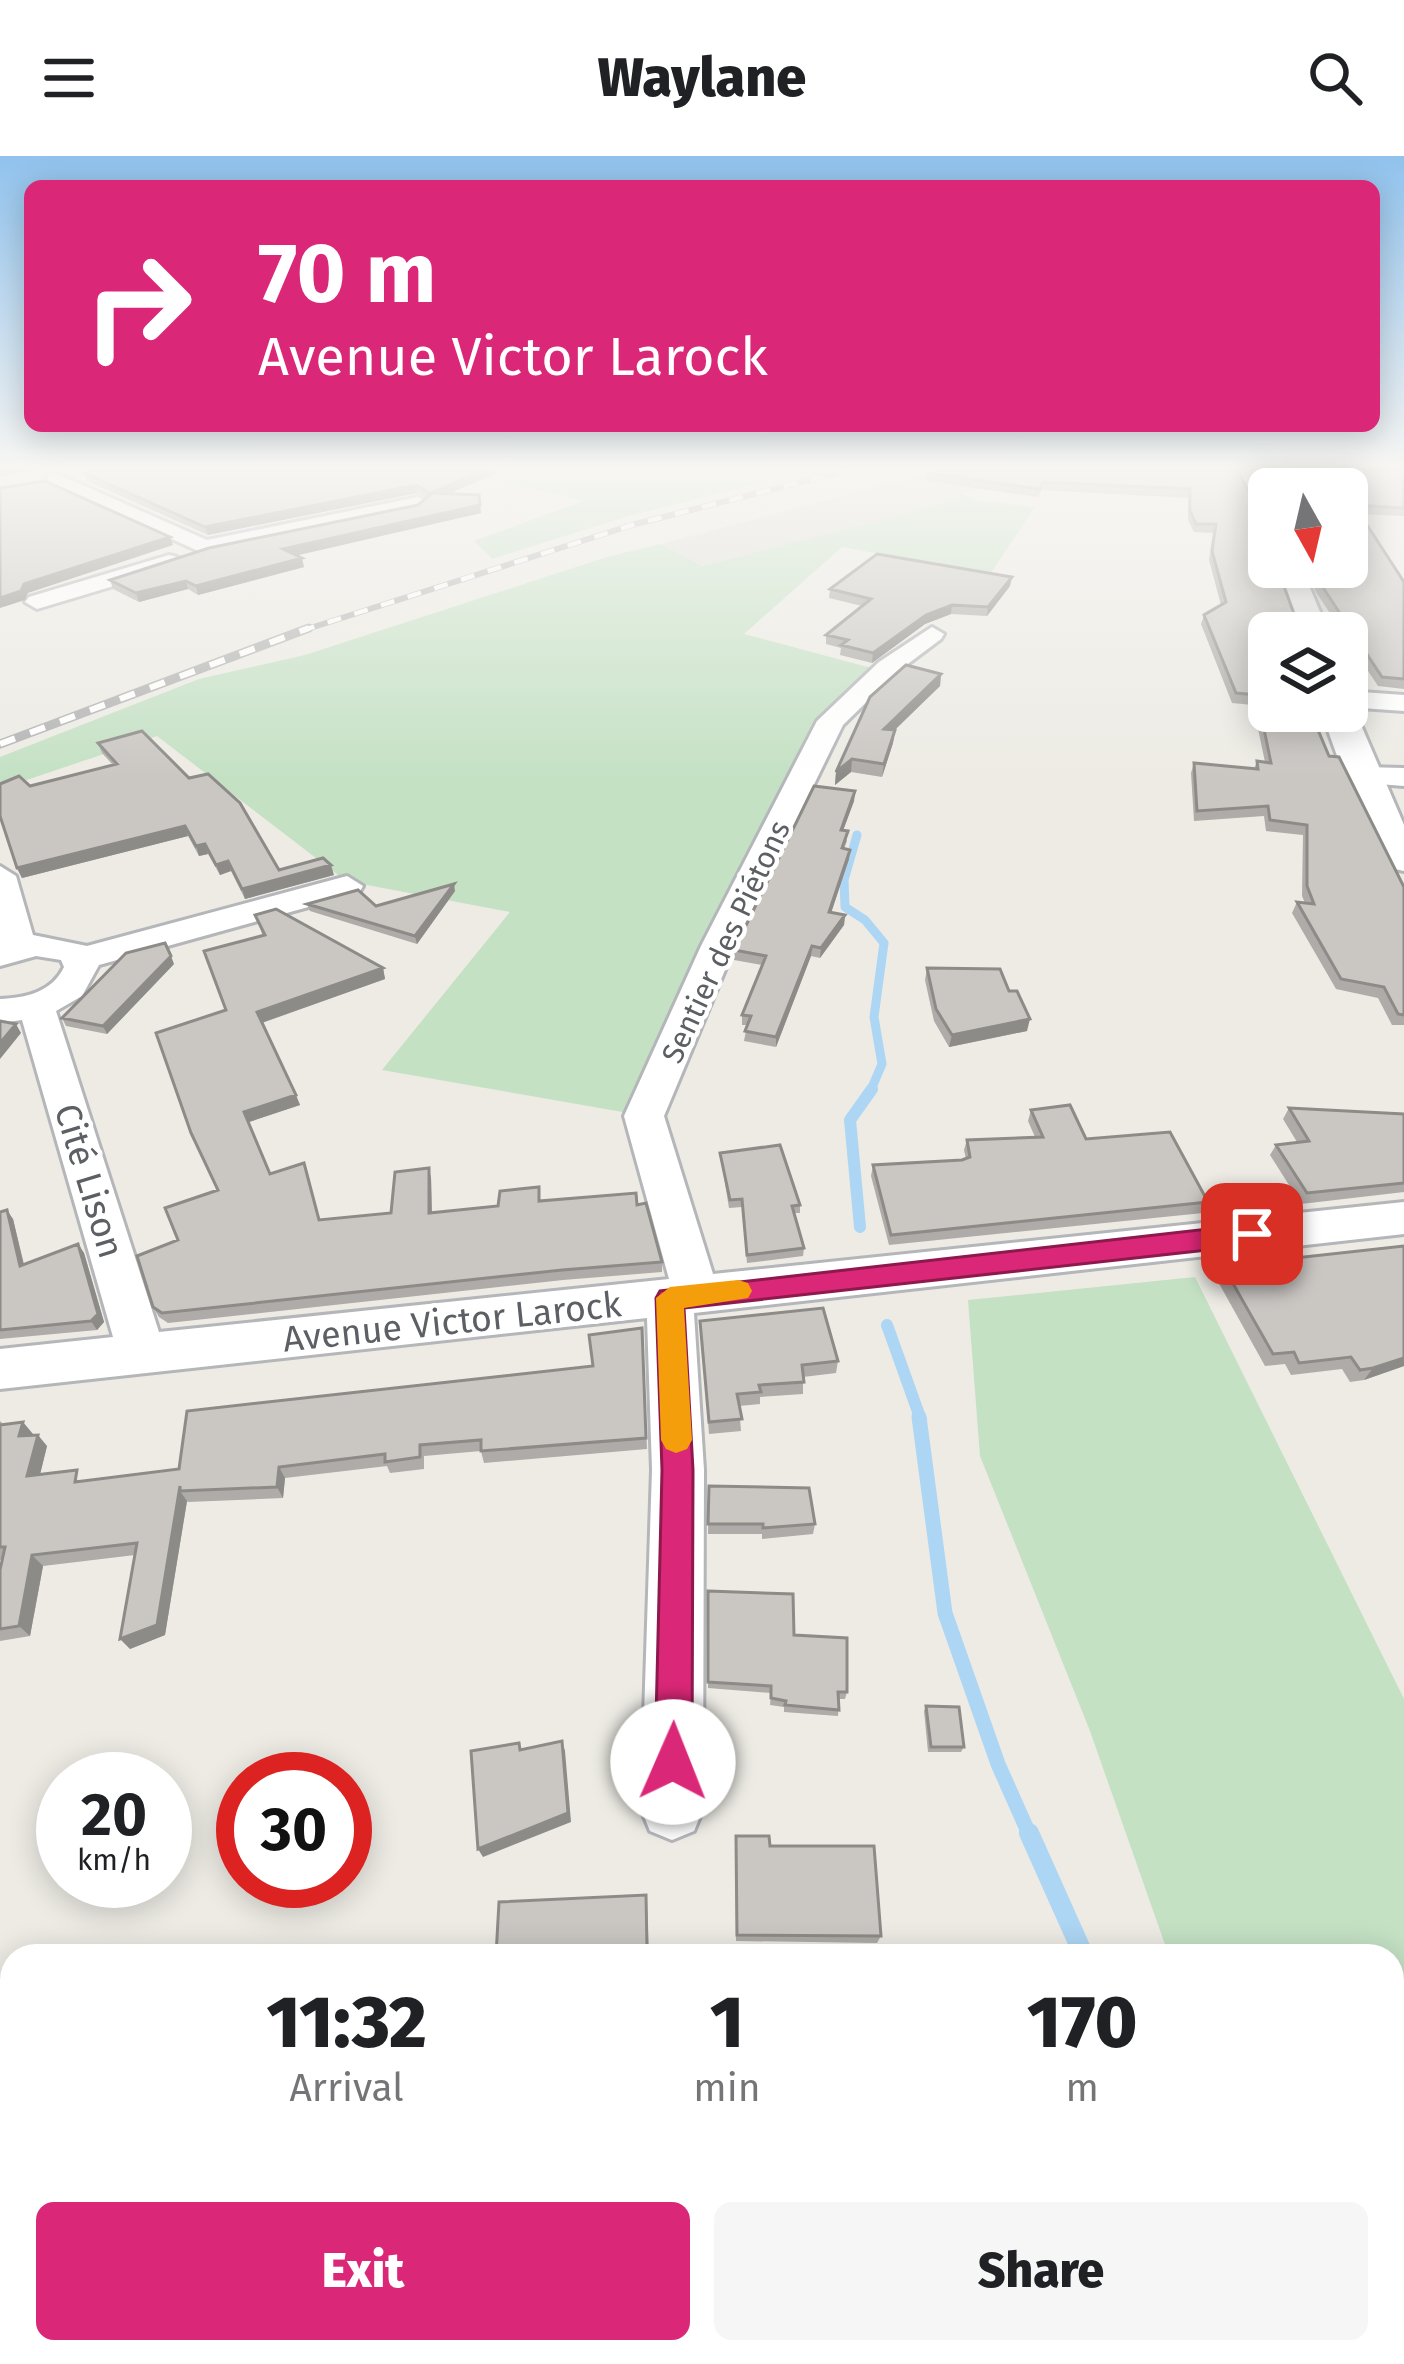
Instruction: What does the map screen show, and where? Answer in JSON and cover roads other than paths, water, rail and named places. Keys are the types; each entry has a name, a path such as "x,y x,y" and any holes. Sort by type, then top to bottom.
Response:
{"street":[{"path":"37,602 125,573"},
{"name":"Sentier des Piétons","path":"672,1809 683,1296 644,1116 718,946 831,721 888,667 932,634"},
{"path":"1368,700 1404,703"},
{"path":"1346,732 1404,859"},
{"path":"1363,776 1404,777"},
{"path":"0,876 9,951 64,948 80,959 347,886"},
{"name":"Cité Lison","path":"80,959 80,976 74,984 18,1009 142,1355"},
{"name":"Avenue Victor Larock","path":"0,1369 1404,1218"}],"waterway":[{"path":"857,835 844,880 845,907 865,920 884,943 874,1017 882,1064 870,1092"},
{"path":"860,1227 850,1120 870,1092"},
{"path":"887,1325 921,1420"},
{"path":"919,1417 945,1613 998,1764 1030,1836"},
{"path":"1029,1833 1079,1944"}],"railway":[{"path":"301,631 482,573"},
{"path":"301,631 309,628"},
{"path":"0,744 301,631"}]}
